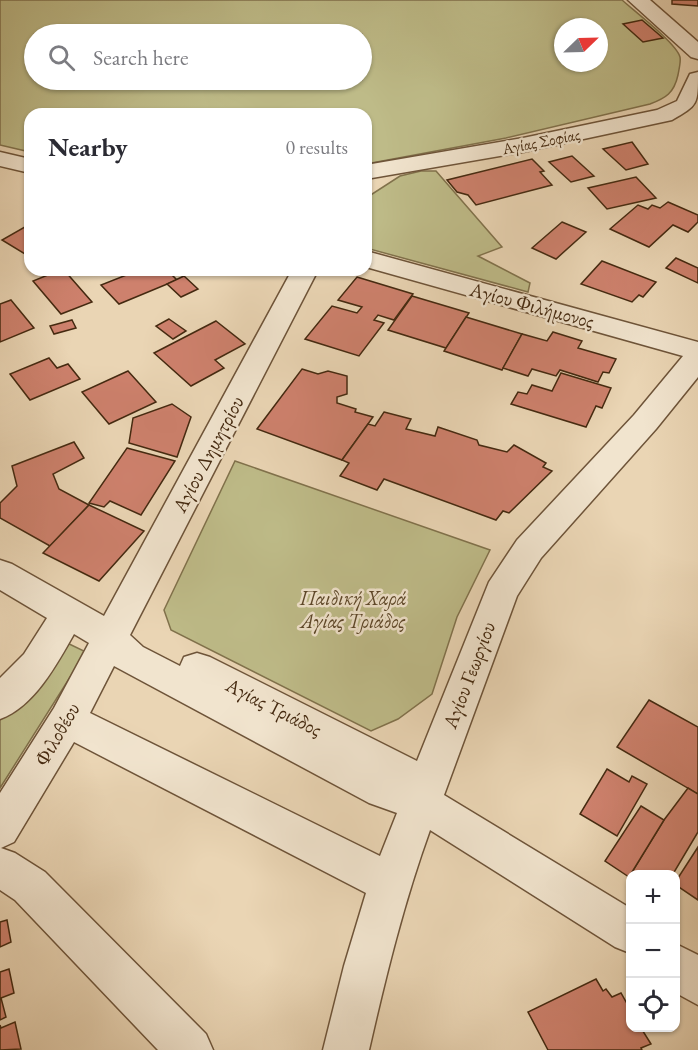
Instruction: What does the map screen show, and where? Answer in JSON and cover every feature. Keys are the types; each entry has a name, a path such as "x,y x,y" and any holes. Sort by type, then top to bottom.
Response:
{"street":[{"path":"638,0 698,53"},
{"name":"Αγίας Σοφίας","path":"372,171 531,144 663,115 686,105 698,79"},
{"path":"0,159 24,165"},
{"path":"372,184 390,168"},
{"name":"Αγίου Φιλήμονος","path":"372,261 698,351"},
{"name":"Αγίου Δημητρίου","path":"111,638 302,276"},
{"name":"Αγίου Γεωργίου","path":"346,1050 366,966 390,883 501,592 529,549 645,422 698,358"},
{"name":"Αγίας Τριάδος","path":"0,573 111,638 130,658 383,790 420,802 626,930"},
{"path":"0,703 37,665 69,612"},
{"name":"Φιλοθέου","path":"0,829 67,720 111,638"},
{"path":"67,720 390,883"},
{"path":"0,867 30,886 190,1050"},
{"path":"680,970 698,983"}],"green space":[{"path":"0,0 622,0 663,36 680,57 678,75 672,91 650,104 506,138 372,163 372,108 24,108 24,151 0,145"},
{"path":"421,171 436,171 502,247 478,256 530,283 528,292 372,250 372,194 400,176"},
{"name":"Παιδική Χαρά Αγίας Τριάδος","path":"235,461 490,550 457,617 432,694 398,719 371,731 171,630 164,610"},
{"path":"63,641 86,652 0,788 0,714"}],"building":[{"path":"672,0 698,0 698,6 672,4"},
{"path":"642,20 663,38 643,42 623,24"},
{"path":"632,142 648,164 626,170 603,149"},
{"path":"572,156 594,176 571,182 549,162"},
{"path":"532,159 544,171 540,172 552,185 476,205 468,195 457,192 447,180"},
{"path":"636,177 656,198 607,209 588,188"},
{"path":"668,202 698,215 698,222 688,232 673,225 649,247 610,229 638,205 648,209 652,205 660,208"},
{"path":"562,222 586,232 556,259 532,248"},
{"path":"24,227 24,253 2,240"},
{"path":"676,258 698,268 698,283 666,268"},
{"path":"602,261 656,282 643,297 639,295 632,302 581,284"},
{"path":"45,276 69,276 92,302 61,314 33,281"},
{"path":"124,276 173,276 177,280 119,304 101,285"},
{"path":"184,276 198,289 181,297 167,284"},
{"path":"357,277 413,294 394,320 378,315 374,320 384,323 359,356 305,339 332,306 357,313 362,307 338,300"},
{"path":"412,296 469,313 446,348 388,330"},
{"path":"11,300 34,328 0,342 0,304"},
{"path":"466,317 522,334 502,370 444,351"},
{"path":"169,319 186,331 173,339 156,326"},
{"path":"72,320 76,328 54,334 50,326"},
{"path":"216,321 245,344 215,360 224,368 191,386 154,353"},
{"path":"553,332 582,341 578,348 616,359 609,373 603,372 598,382 560,370 556,376 532,369 528,376 503,368 522,334 547,341"},
{"path":"49,358 57,368 68,364 80,379 30,400 10,374"},
{"path":"302,369 318,374 328,371 347,376 347,394 337,397 337,403 356,409 355,412 373,417 342,460 257,429"},
{"path":"128,371 156,402 109,424 82,392"},
{"path":"561,373 611,388 602,408 596,406 586,427 511,404 518,392 527,394 532,385 552,391"},
{"path":"172,404 191,417 177,457 129,443 133,418"},
{"path":"384,412 411,419 406,429 435,436 438,427 477,440 479,445 507,452 514,445 546,463 543,467 552,471 509,513 503,511 496,520 384,479 377,490 340,476 349,463 342,460 368,424 375,426"},
{"path":"74,442 84,458 53,474 59,489 89,505 50,546 0,518 0,503 17,486 12,466"},
{"path":"127,448 175,461 141,515 110,501 104,507 89,503"},
{"path":"89,505 144,531 99,581 43,553"},
{"path":"649,700 698,727 698,794 617,747"},
{"path":"607,769 629,782 632,776 647,784 617,836 580,814"},
{"path":"688,788 698,794 698,832 675,870 633,870 664,820"},
{"path":"641,806 664,820 633,870 626,870 626,875 605,861"},
{"path":"698,847 698,900 680,888 680,875"},
{"path":"7,920 11,942 0,947 0,922"},
{"path":"9,969 14,993 1,998 6,1017 0,1020 0,972"},
{"path":"596,979 603,991 606,989 612,997 621,993 626,1002 626,1032 644,1032 651,1044 641,1048 642,1050 548,1050 528,1012"},
{"path":"15,1022 21,1049 0,1050 0,1025 1,1028"}]}
